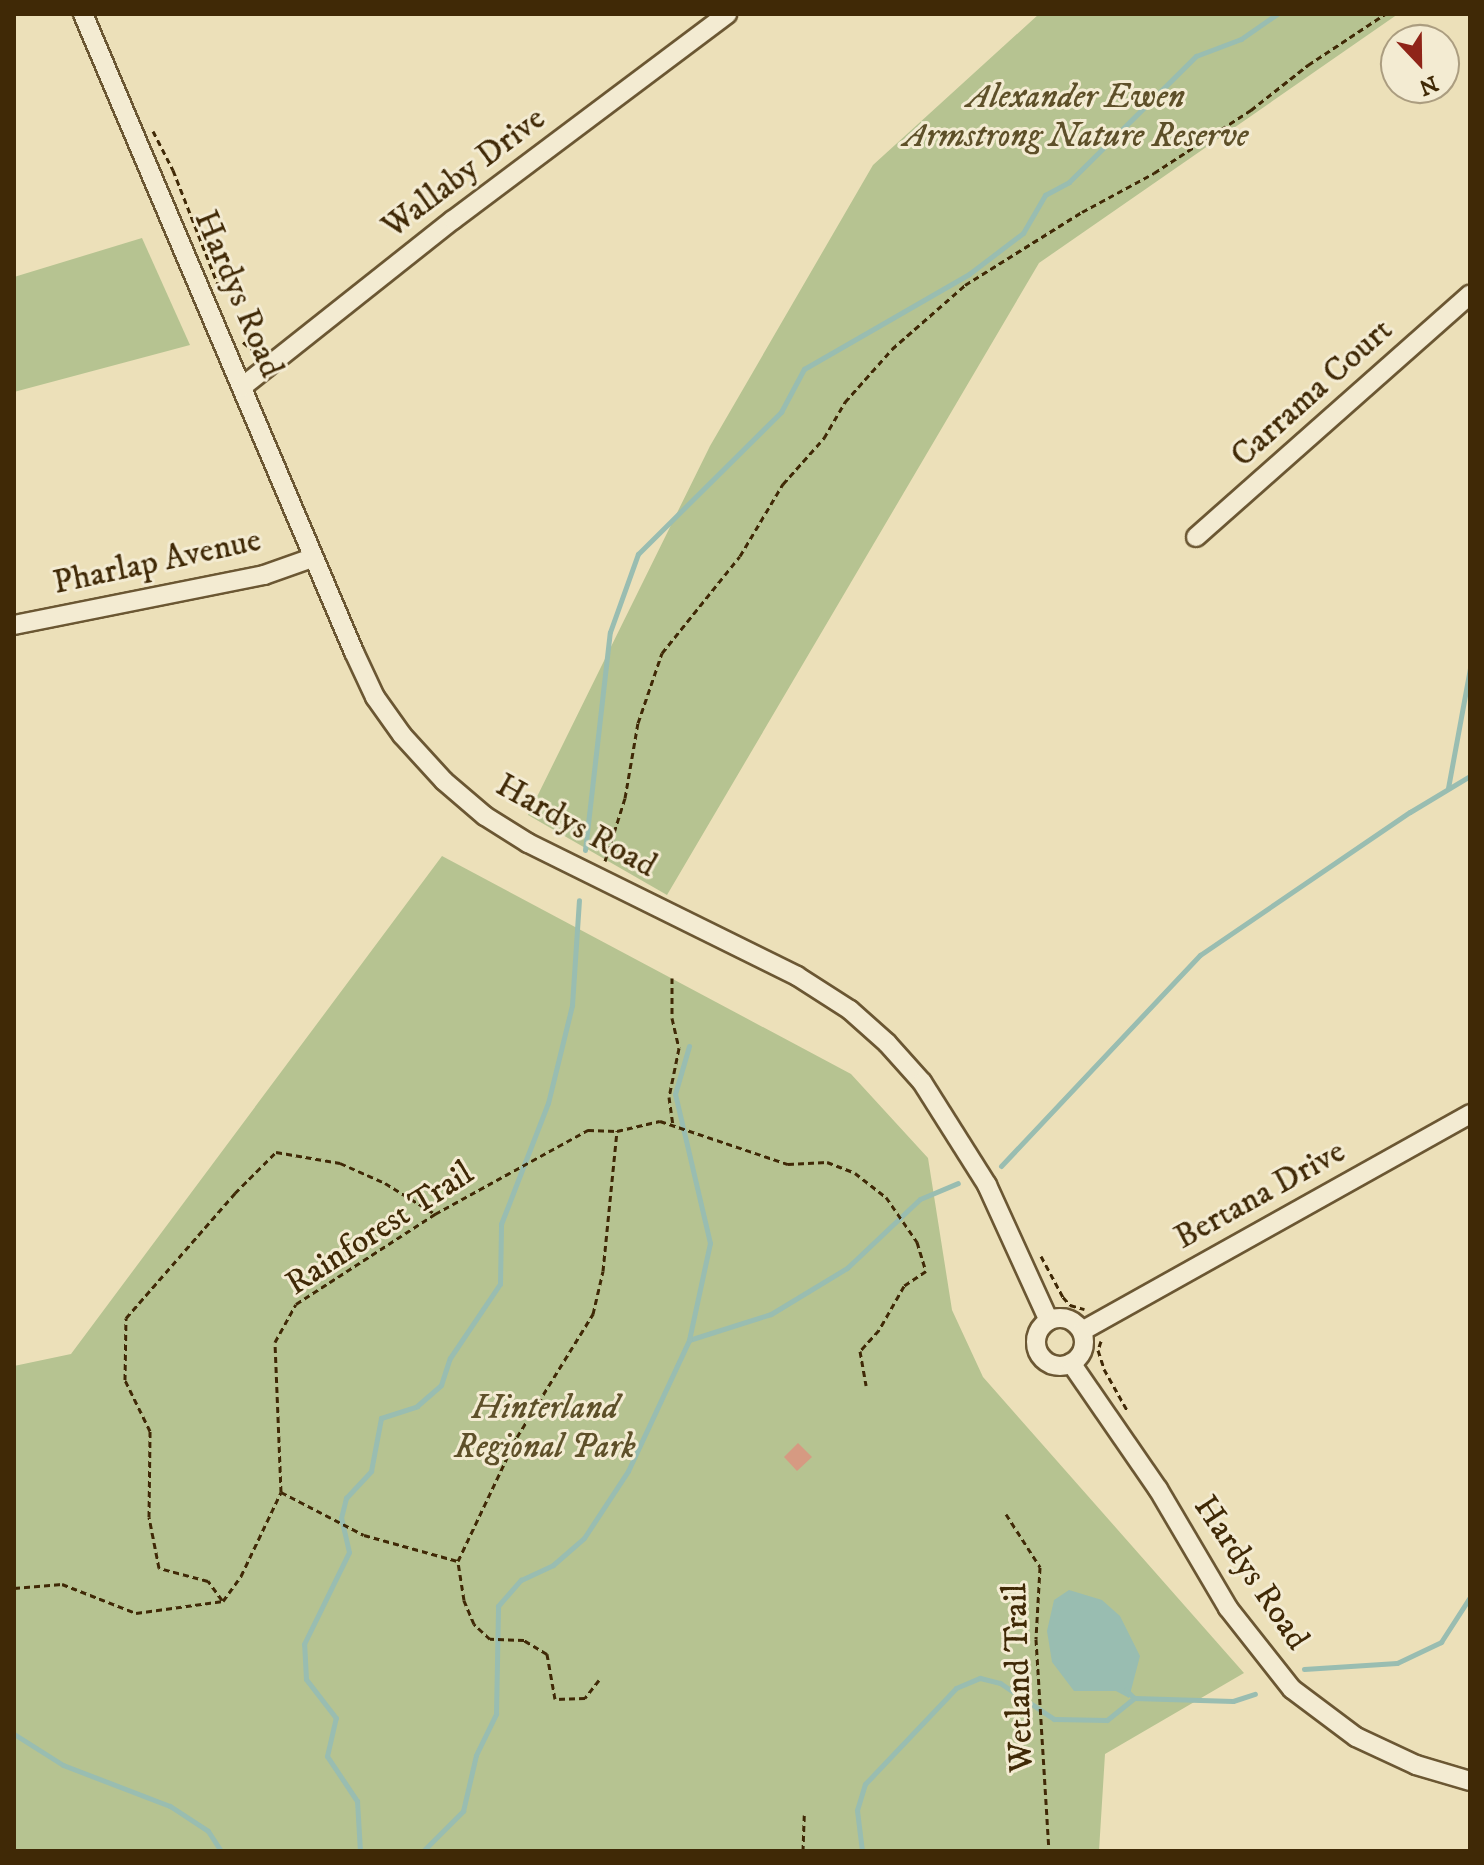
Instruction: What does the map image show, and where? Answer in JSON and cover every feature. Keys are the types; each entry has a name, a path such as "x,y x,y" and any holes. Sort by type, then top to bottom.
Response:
{"street":[{"name":"Hardys Road","path":"83,14 312,558 375,697 402,735 444,781 485,816 528,843 797,976 850,1010 887,1043 922,1082 987,1185 1049,1321"},
{"name":"Wallaby Drive","path":"242,387 453,220 727,14"},
{"name":"Carrama Court","path":"1196,537 1470,295"},
{"name":"Pharlap Avenue","path":"14,625 264,575 312,558"},
{"name":"Bertana Drive","path":"1082,1331 1470,1114"},
{"path":"1071,1320 1082,1331 1083,1349 1071,1363 1054,1364 1040,1354 1037,1335 1049,1321 1071,1320"},
{"name":"Hardys Road","path":"1071,1363 1158,1489 1228,1608 1292,1689 1356,1737 1416,1765 1470,1781"}],"path":[{"path":"598,878 618,826 638,723 662,653 740,556 783,484 824,438 845,402 892,349 919,321 965,285 1082,212 1154,173 1251,110 1308,65 1385,14"},
{"path":"672,978 672,1018 679,1048 669,1097 673,1125 788,1164 827,1162 855,1173 886,1197 917,1242 926,1271 904,1286 879,1330 860,1351 866,1385"},
{"name":"Rainforest Trail","path":"223,1601 241,1576 281,1492 275,1342 296,1304 435,1214 588,1130 617,1131 660,1121 673,1125"},
{"path":"599,1680 585,1698 555,1699 547,1654 524,1640 490,1639 474,1624 464,1600 458,1561 517,1437 593,1314 603,1271 617,1131"},
{"path":"14,1588 62,1584 136,1613 223,1601 208,1581 159,1568 149,1517 150,1431 125,1380 126,1318 235,1193 276,1152 340,1163 385,1183 435,1214"},
{"path":"1041,1257 1070,1305 1087,1309"},
{"path":"1103,1336 1100,1358 1131,1418"},
{"path":"281,1492 364,1535 458,1561"},
{"name":"Wetland Trail","path":"1006,1514 1040,1567 1036,1639 1049,1851"},
{"path":"803,1851 804,1815"}],"green space":[{"name":"Alexander Ewen Armstrong Nature Reserve","path":"1039,14 1398,14 1039,263 667,895 528,815 710,446 873,165"},
{"path":"142,238 190,345 14,392 14,277"},
{"name":"Hinterland Regional Park","path":"442,856 851,1074 928,1158 952,1310 983,1377 1244,1673 1105,1754 1099,1851 14,1851 14,1366 71,1354"}],"water":[{"path":"1069,1590 1102,1600 1120,1616 1140,1656 1129,1698 1116,1691 1074,1691 1052,1662 1047,1631 1054,1600"}],"building":[{"path":"798,1443 812,1457 797,1471 784,1457"}],"waterway":[{"path":"585,850 610,632 638,554 781,412 804,369 969,274 1023,233 1045,195 1069,182 1196,56 1241,39 1277,14"},
{"path":"1448,788 1470,668"},
{"path":"1001,1166 1200,955 1410,812 1470,776"},
{"path":"360,1851 357,1801 327,1756 336,1718 306,1679 304,1644 349,1552 341,1518 346,1498 371,1471 381,1418 417,1406 441,1385 450,1358 500,1284 501,1224 548,1103 572,1005 579,900"},
{"path":"423,1851 463,1811 476,1755 496,1714 498,1606 521,1580 553,1565 584,1538 628,1471 689,1340 710,1243 675,1094 689,1046"},
{"path":"689,1340 771,1314 847,1268 920,1199 958,1183"},
{"path":"1304,1669 1397,1663 1441,1642 1470,1597"},
{"path":"862,1851 857,1810 865,1784 956,1688 980,1678 1000,1683 1054,1719 1107,1720 1134,1698"},
{"path":"1126,1690 1134,1698 1233,1701 1255,1694"},
{"path":"14,1734 63,1765 170,1806 208,1831 221,1851"}]}
